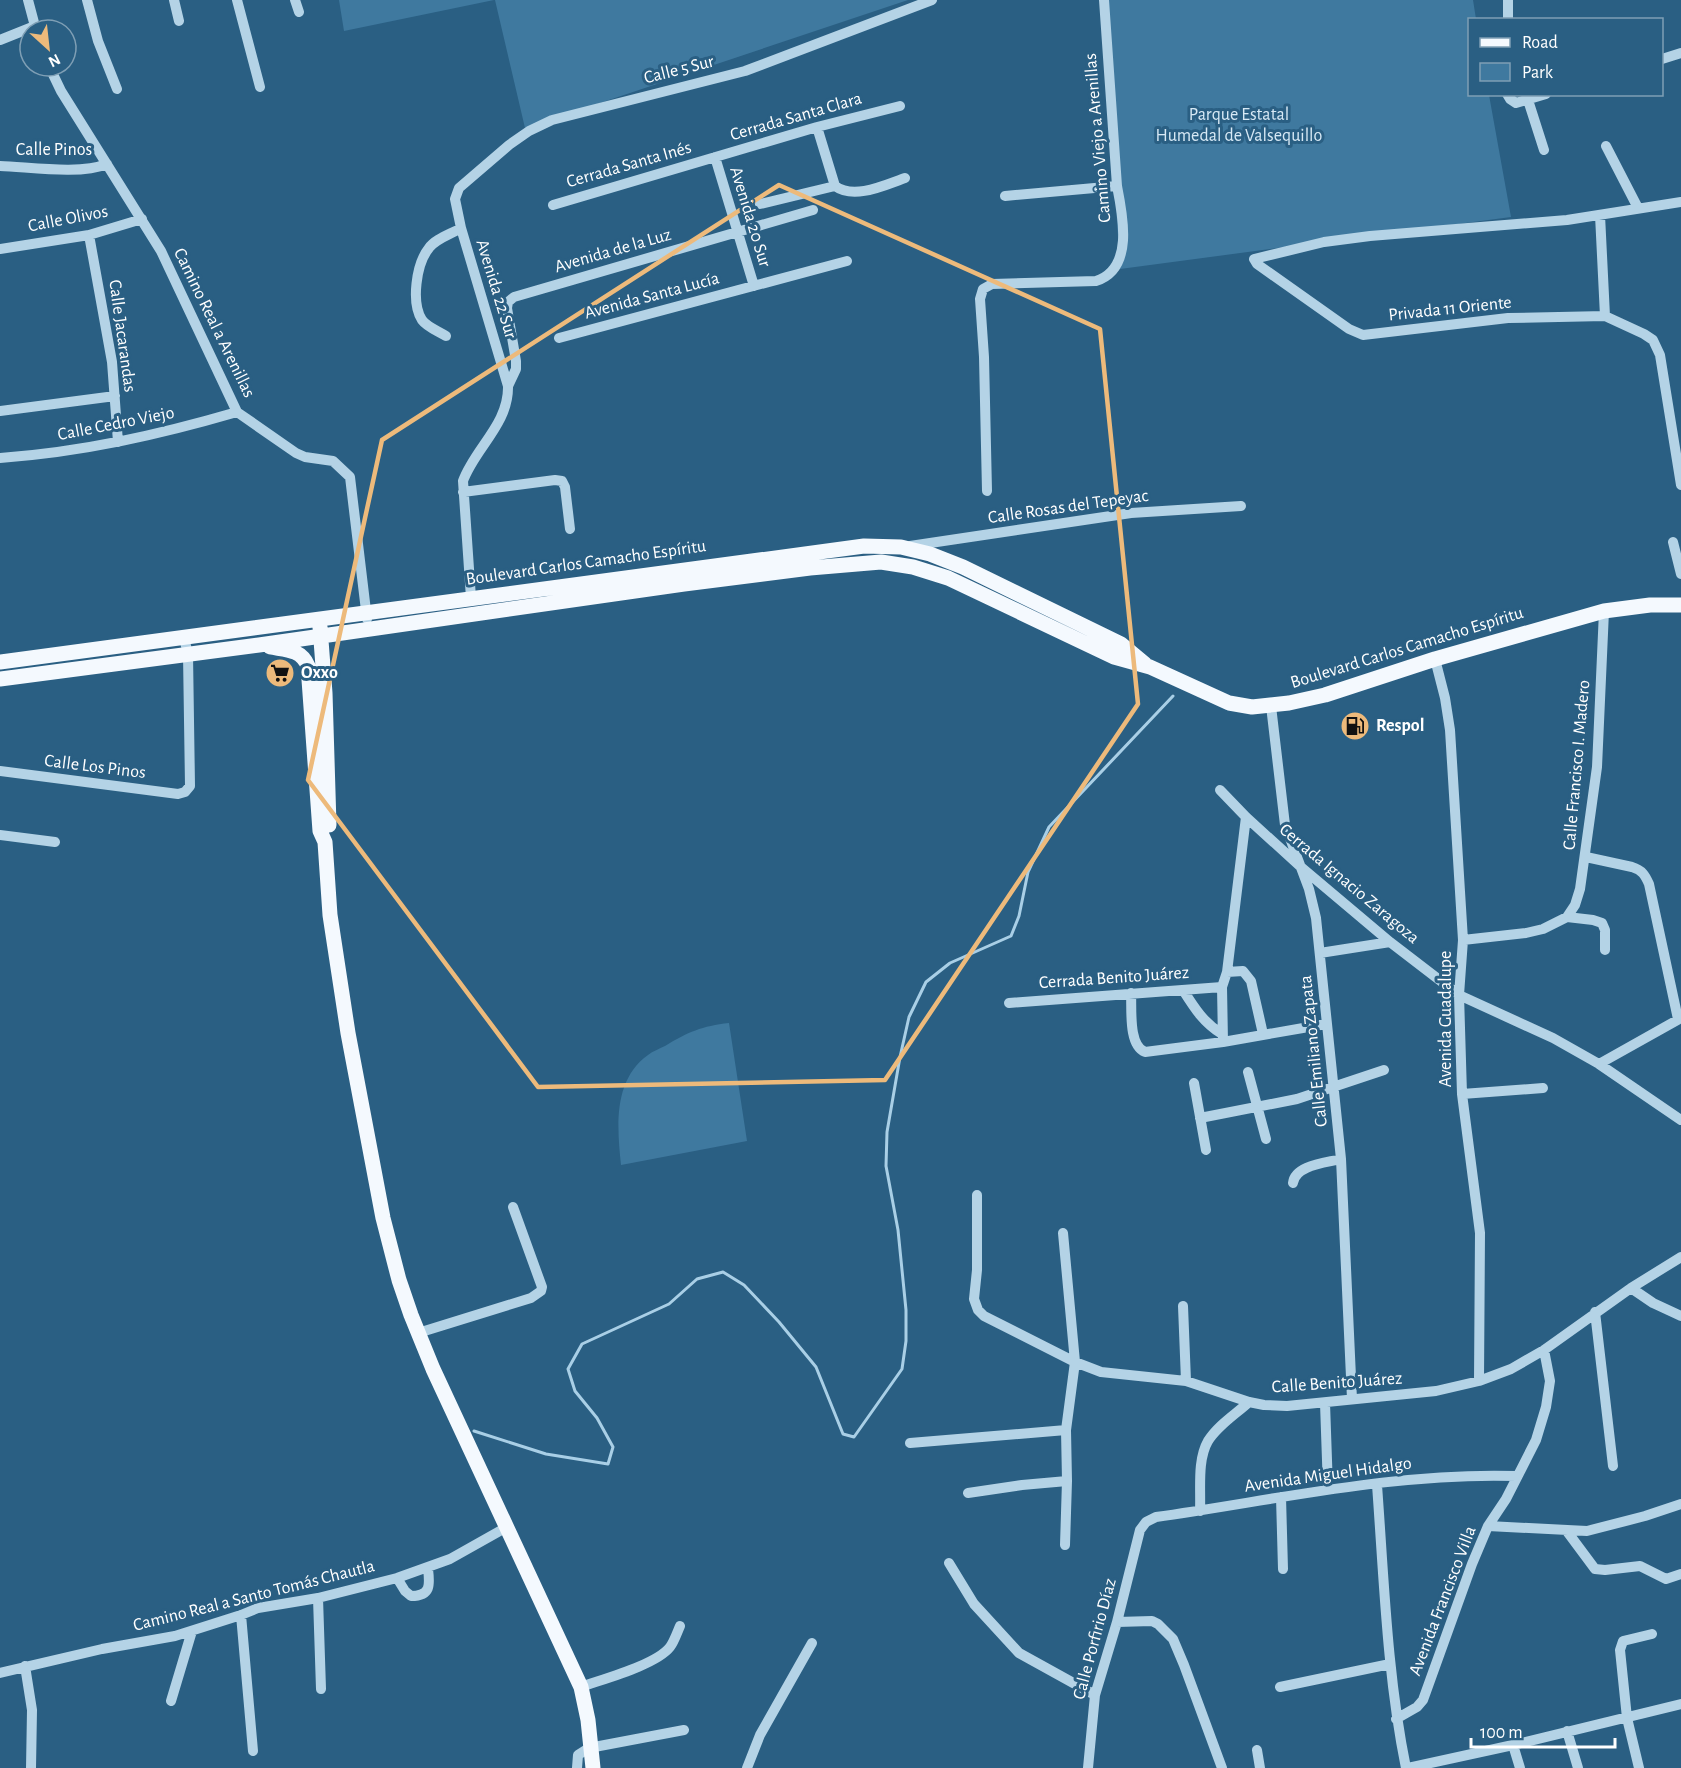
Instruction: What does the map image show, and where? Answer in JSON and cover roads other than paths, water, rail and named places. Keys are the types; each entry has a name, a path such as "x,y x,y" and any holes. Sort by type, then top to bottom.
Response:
{"main road":[{"name":"Boulevard Carlos Camacho Espíritu","path":"0,662 864,546 901,547 930,554 963,567 1121,644 1150,668"},
{"name":"Boulevard Carlos Camacho Espíritu","path":"0,679 810,568 881,562 913,567 948,578 1114,657 1150,668 1229,703 1252,707 1271,706 1325,695 1435,659 1604,611 1650,605 1681,605"},
{"path":"319,619 323,658 329,830 325,842"},
{"path":"259,645 300,653 308,666 320,831 325,842 330,915 348,1033 383,1218 399,1280 418,1334 449,1404 581,1687 588,1720 592,1768"},
{"path":"305,659 323,658"}],"street":[{"path":"28,0 33,18"},
{"path":"87,0 98,41 117,89"},
{"path":"174,0 180,21"},
{"path":"237,0 260,87"},
{"path":"295,0 299,12"},
{"name":"Calle 5 Sur","path":"456,199 459,188 509,145 529,130 552,120 745,71 932,0"},
{"name":"Camino Viejo a Arenillas","path":"987,491 984,357 980,299 983,289 992,284 1096,281 1108,275 1119,261 1123,216 1117,186 1104,0"},
{"path":"1508,0 1508,18"},
{"path":"0,40 18,34"},
{"path":"1663,59 1681,53"},
{"name":"Camino Real a Arenillas","path":"55,78 161,251 237,412 296,453 305,457 333,461 350,477 368,628"},
{"path":"1510,98 1516,103 1540,96"},
{"path":"1528,100 1544,150"},
{"name":"Cerrada Santa Clara","path":"715,157 817,127 900,106"},
{"path":"817,127 835,186 842,191 852,192 884,186 905,178"},
{"path":"1606,146 1638,208"},
{"name":"Cerrada Santa Inés","path":"553,205 715,157"},
{"name":"Avenida 20 Sur","path":"715,157 754,286"},
{"name":"Calle Pinos","path":"0,166 96,169 107,164"},
{"path":"760,204 835,186"},
{"path":"1005,196 1117,186"},
{"name":"Avenida 22 Sur","path":"456,199 461,228 508,387"},
{"path":"1605,315 1600,215 1681,202"},
{"name":"Avenida de la Luz","path":"463,492 463,481 469,468 503,415 508,398 508,387 516,369 507,308 508,302 514,297 813,210"},
{"name":"Privada 11 Oriente","path":"1600,215 1324,242 1255,258 1254,261 1349,329 1363,335 1508,318 1605,315 1644,334 1653,340 1660,355 1681,485"},
{"name":"Calle Olivos","path":"0,249 89,235 142,219"},
{"path":"446,336 424,322 415,298 422,258 430,246 461,228"},
{"name":"Calle Jacarandas","path":"89,235 106,319 118,442"},
{"name":"Avenida Santa Lucía","path":"559,338 847,261"},
{"path":"0,411 115,396"},
{"name":"Calle Cedro Viejo","path":"0,458 38,455 118,442 237,412"},
{"path":"471,598 463,492 562,481 565,487 570,529"},
{"name":"Calle Rosas del Tepeyac","path":"901,547 1131,513 1241,506"},
{"path":"1673,542 1681,574"},
{"name":"Calle Francisco I. Madero","path":"1567,917 1575,905 1580,889 1597,767 1604,611"},
{"path":"184,638 188,654"},
{"name":"Calle Los Pinos","path":"0,771 178,794 185,792 190,786 188,654"},
{"name":"Avenida Guadalupe","path":"1435,659 1450,730 1463,940 1459,995 1462,1094 1480,1233 1479,1381"},
{"name":"Calle Emiliano Zapata","path":"1271,706 1285,825 1301,867 1316,918 1341,1159 1352,1399"},
{"name":"Cerrada Ignacio Zaragoza","path":"1220,790 1246,818 1301,867 1390,942 1459,995 1552,1038 1599,1064 1681,1120"},
{"path":"1223,1038 1222,987 1227,972 1246,818"},
{"path":"0,835 55,842"},
{"path":"1586,857 1639,870 1645,875 1680,1018 1599,1064"},
{"path":"1463,940 1526,933 1543,929 1567,917 1602,923 1605,930 1605,950"},
{"path":"1320,953 1390,942"},
{"path":"1227,972 1243,971 1251,981 1263,1034"},
{"name":"Cerrada Benito Juárez","path":"1009,1003 1222,987"},
{"path":"1183,990 1197,1013 1223,1038"},
{"path":"1131,993 1133,1039 1140,1050 1150,1052 1223,1038 1326,1024"},
{"path":"1200,1118 1297,1099 1384,1070"},
{"path":"1248,1072 1266,1139"},
{"path":"1194,1083 1206,1150"},
{"path":"1462,1094 1543,1088"},
{"path":"1293,1183 1295,1174 1303,1169 1341,1159"},
{"name":"Calle Benito Juárez","path":"978,1195 977,1270 974,1299 978,1310 991,1320 1075,1362 1101,1372 1186,1381 1264,1405 1287,1406 1436,1391 1479,1381 1511,1369 1544,1350 1595,1312 1681,1257"},
{"path":"418,1334 538,1294 542,1287 513,1207"},
{"path":"1063,1233 1075,1362 1066,1430 1065,1545"},
{"path":"1631,1288 1653,1303 1681,1316"},
{"path":"1183,1306 1186,1381"},
{"path":"1595,1312 1612,1466"},
{"name":"Avenida Francisco Villa","path":"1396,1719 1417,1707 1423,1700 1488,1526 1506,1499 1536,1440 1550,1381 1544,1350"},
{"path":"1200,1511 1201,1467 1208,1441 1218,1429 1249,1402"},
{"path":"1325,1402 1328,1489"},
{"path":"910,1443 1066,1430"},
{"name":"Avenida Miguel Hidalgo","path":"1146,1522 1156,1517 1328,1489 1448,1475 1517,1476"},
{"path":"968,1493 1067,1481"},
{"path":"1377,1485 1390,1664 1396,1719 1407,1768 1513,1745 1679,1704 1681,1717"},
{"path":"1281,1497 1283,1569"},
{"path":"1488,1526 1587,1531 1681,1504"},
{"name":"Calle Porfirio Díaz","path":"1088,1768 1095,1695 1117,1622 1140,1530 1146,1522"},
{"name":"Camino Real a Santo Tomás Chautla","path":"0,1673 192,1631 258,1608 318,1598 398,1578 428,1569 462,1553 507,1527"},
{"path":"1566,1530 1595,1569 1640,1566 1666,1579 1681,1574"},
{"path":"949,1563 974,1604 1019,1653 1095,1695"},
{"path":"398,1578 405,1591 411,1596 419,1596 426,1592 430,1583 428,1569"},
{"path":"318,1598 321,1689"},
{"path":"242,1615 253,1751"},
{"path":"1117,1622 1152,1621 1173,1639 1222,1768"},
{"path":"581,1687 661,1656 670,1647 680,1626"},
{"path":"171,1701 192,1631"},
{"path":"1639,1768 1627,1718 1620,1650 1621,1644 1626,1640 1652,1634"},
{"path":"747,1768 760,1735 812,1643"},
{"path":"1280,1688 1390,1664"},
{"path":"25,1666 32,1710 31,1768"},
{"path":"577,1768 578,1755 590,1749 684,1730"},
{"path":"1567,1731 1578,1768"},
{"path":"1513,1745 1520,1768"},
{"path":"1257,1750 1260,1768"}],"waterway":[{"path":"474,1431 546,1454 608,1464 613,1447 597,1418 575,1391 568,1369 582,1344 669,1304 697,1279 723,1272 744,1285 779,1322 816,1367 843,1434 854,1437 902,1369 906,1341 906,1310 898,1230 886,1166 887,1132 909,1017 926,982 950,963 1011,936 1019,916 1028,872 1049,827 1173,696"}],"place":[{"name":"Oxxo","path":"280,673"},
{"name":"Respol","path":"1355,726"}],"park label":[{"name":"Parque Estatal Humedal de Valsequillo","path":"1239,125"}]}
